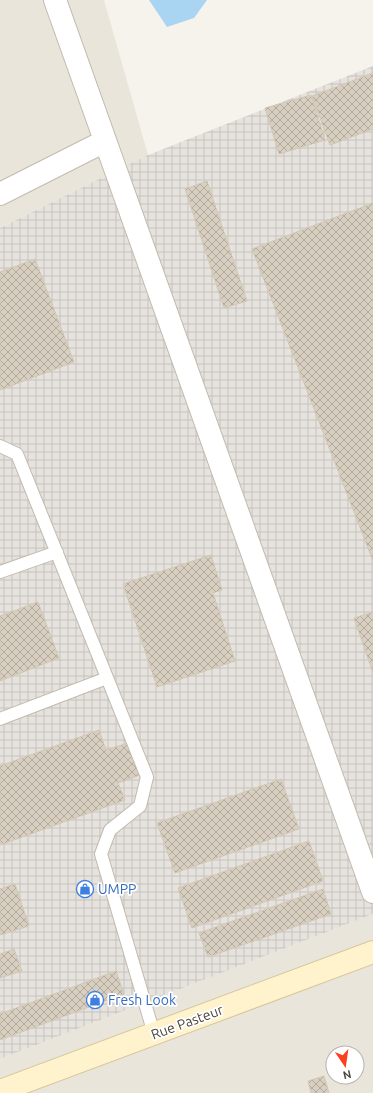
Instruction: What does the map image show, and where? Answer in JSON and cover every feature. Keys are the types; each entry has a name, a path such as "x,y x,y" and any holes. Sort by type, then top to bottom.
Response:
{"main road":[{"name":"Rue Pasteur","path":"0,1091 373,952"}],"street":[{"path":"54,0 373,892"},
{"path":"0,194 105,141"}],"lane":[{"path":"0,446 17,454 147,777 140,806 110,830 101,854 154,1034"},
{"path":"0,572 57,552"},
{"path":"0,719 107,678"}],"shaded area":[{"path":"0,0 104,0 148,155 0,228"},
{"path":"373,66 373,914 0,1059 0,228 148,155"},
{"path":"373,914 373,1093 0,1093 0,1059"}],"water":[{"path":"149,0 207,0 194,18 167,27"}],"building":[{"path":"373,73 373,129 330,145 312,96"},
{"path":"311,95 325,140 279,154 265,108"},
{"path":"207,181 247,301 224,308 185,189"},
{"path":"373,203 373,561 252,249"},
{"path":"35,259 74,362 0,390 0,272"},
{"path":"211,555 222,590 213,593 235,661 157,687 123,584"},
{"path":"38,602 59,658 0,681 0,616"},
{"path":"373,612 373,673 354,618"},
{"path":"99,730 106,750 128,743 140,775 118,783 125,800 0,845 0,766"},
{"path":"281,779 299,829 175,873 157,823"},
{"path":"309,841 323,881 192,928 178,888"},
{"path":"15,884 29,926 0,935 0,889"},
{"path":"323,889 331,914 208,957 199,933"},
{"path":"14,949 22,971 0,978 0,954"},
{"path":"116,971 124,994 0,1040 0,1014"},
{"path":"324,1076 325,1085 327,1085 329,1093 311,1093 308,1081"}],"place":[{"name":"UMPP","path":"85,889"},
{"name":"Fresh Look","path":"95,1000"}]}
